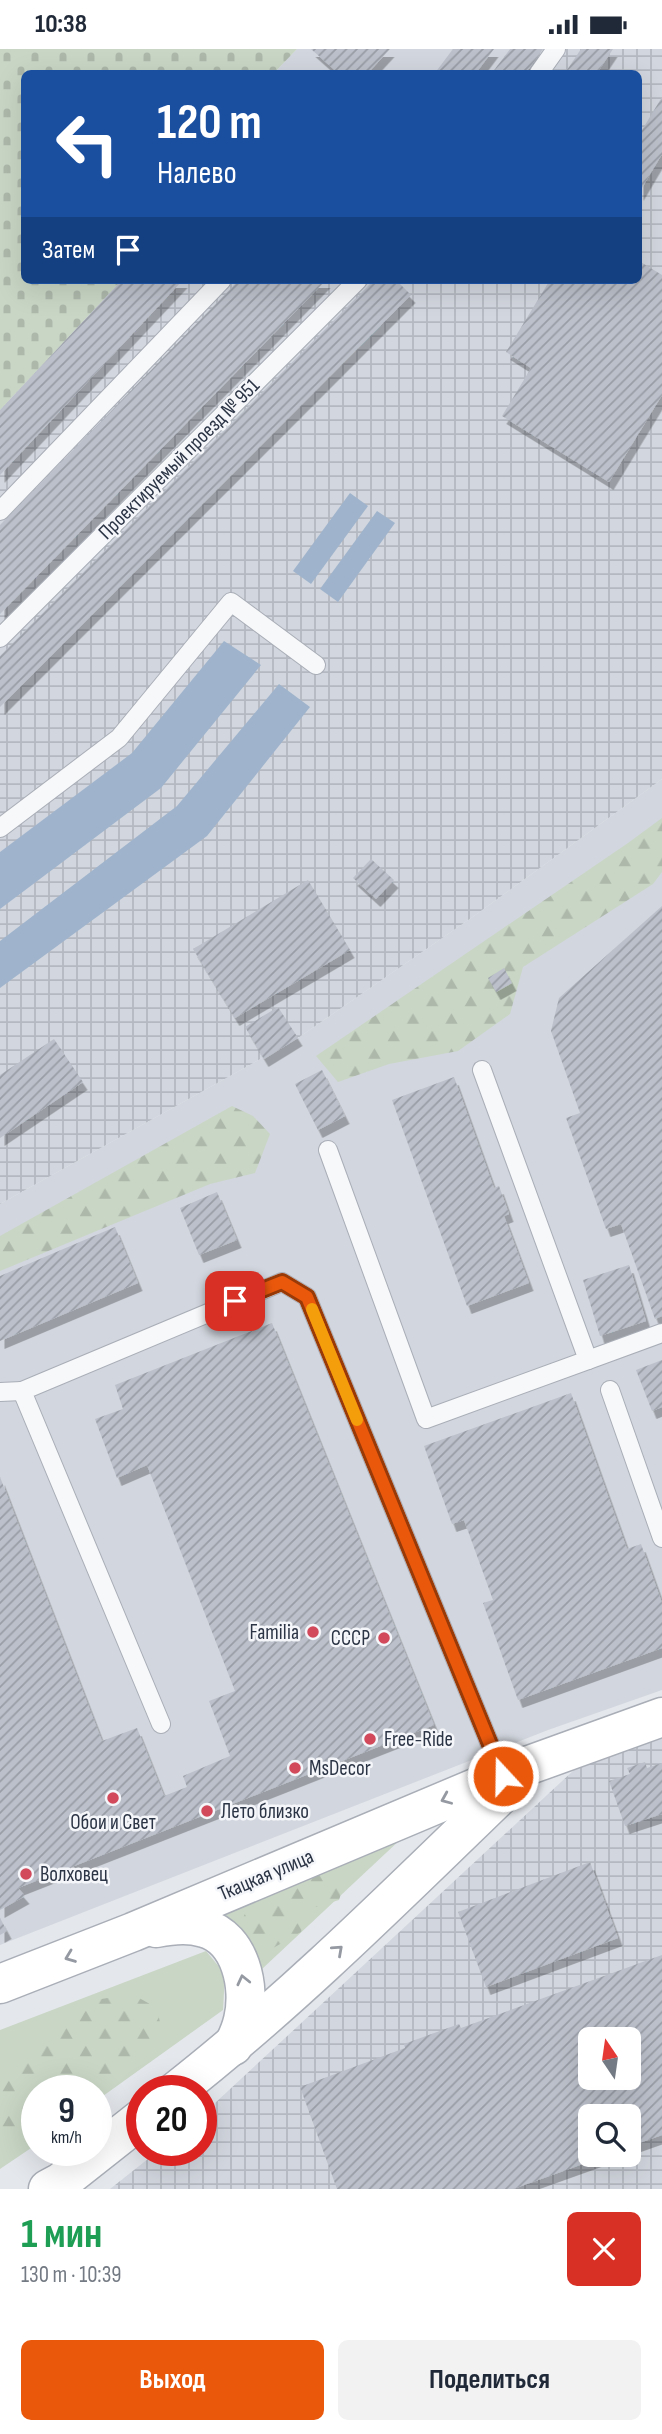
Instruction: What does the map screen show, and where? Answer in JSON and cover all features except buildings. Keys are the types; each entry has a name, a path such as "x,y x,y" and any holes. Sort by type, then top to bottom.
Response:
{"street":[{"name":"Ткацкая улица","path":"0,1984 133,1932 517,1770 662,1717"},
{"name":"Ткацкая улица","path":"196,2075 233,2046 376,1916 517,1770"},
{"path":"133,1932 174,1924 205,1928 225,1939 238,1960 246,1992 243,2021 233,2046"},
{"path":"55,2187 126,2131"}],"lane":[{"path":"541,70 556,49"},
{"path":"0,511 218,284"},
{"name":"Проектируемый проезд № 951","path":"0,638 354,284"},
{"path":"0,828 119,738 231,602 316,665"},
{"path":"482,1070 588,1360"},
{"path":"328,1150 426,1419 662,1333"},
{"path":"0,1391 22,1391 282,1282 307,1297 517,1770"},
{"path":"610,1390 662,1538"},
{"path":"22,1391 161,1724"}],"shaded area":[{"path":"297,49 510,49 494,70 277,70"},
{"path":"510,49 662,49 662,779 474,916 298,1038 0,1204 0,410 118,284 642,284 642,70 494,70"},
{"path":"662,779 662,1690 548,1730 0,1945 0,1204 298,1038 474,916"},
{"path":"662,1738 662,2189 110,2189 139,2166 217,2166 217,2101 574,1770"}],"green space":[{"path":"0,49 297,49 277,70 21,70 21,284 118,284 0,410"},
{"path":"662,818 662,872 653,884 523,967 510,1014 458,1051 389,1064 338,1082 316,1056 628,843"},
{"path":"232,1106 253,1116 270,1134 255,1173 210,1184 0,1271 0,1236"},
{"path":"402,1838 262,1969 250,1942 214,1914"},
{"path":"314,1874 347,1876 339,1900 309,1909 301,1932 268,1951 242,1920 250,1903"},
{"path":"206,1951 225,1974 223,2010 132,2075 126,2075 126,2080 112,2090 112,2075 21,2075 21,2155 0,2169 0,2030"},
{"path":"132,1994 157,2008 162,2032 134,2070 112,2078 112,2075 21,2075 21,2129 7,2138 0,2139 0,2074 83,2002"}],"water":[{"path":"350,493 368,506 311,584 293,571"},
{"path":"377,511 395,523 338,602 320,589"},
{"path":"224,641 261,665 161,788 0,909 0,852 132,753"},
{"path":"279,684 310,707 207,836 0,988 0,941 177,806"}],"slow traffic":[{"path":"312,1309 357,1420"}],"place":[{"name":"Familia","path":"313,1632"},
{"name":"СССР","path":"384,1638"},
{"name":"Free-Ride","path":"370,1739"},
{"name":"MsDecor","path":"295,1768"},
{"name":"Обои и Свет","path":"113,1798"},
{"name":"Лето близко","path":"207,1811"},
{"name":"Волховец","path":"26,1874"}],"route":[{"path":"235,1301 282,1282 307,1297 503,1776"}]}
